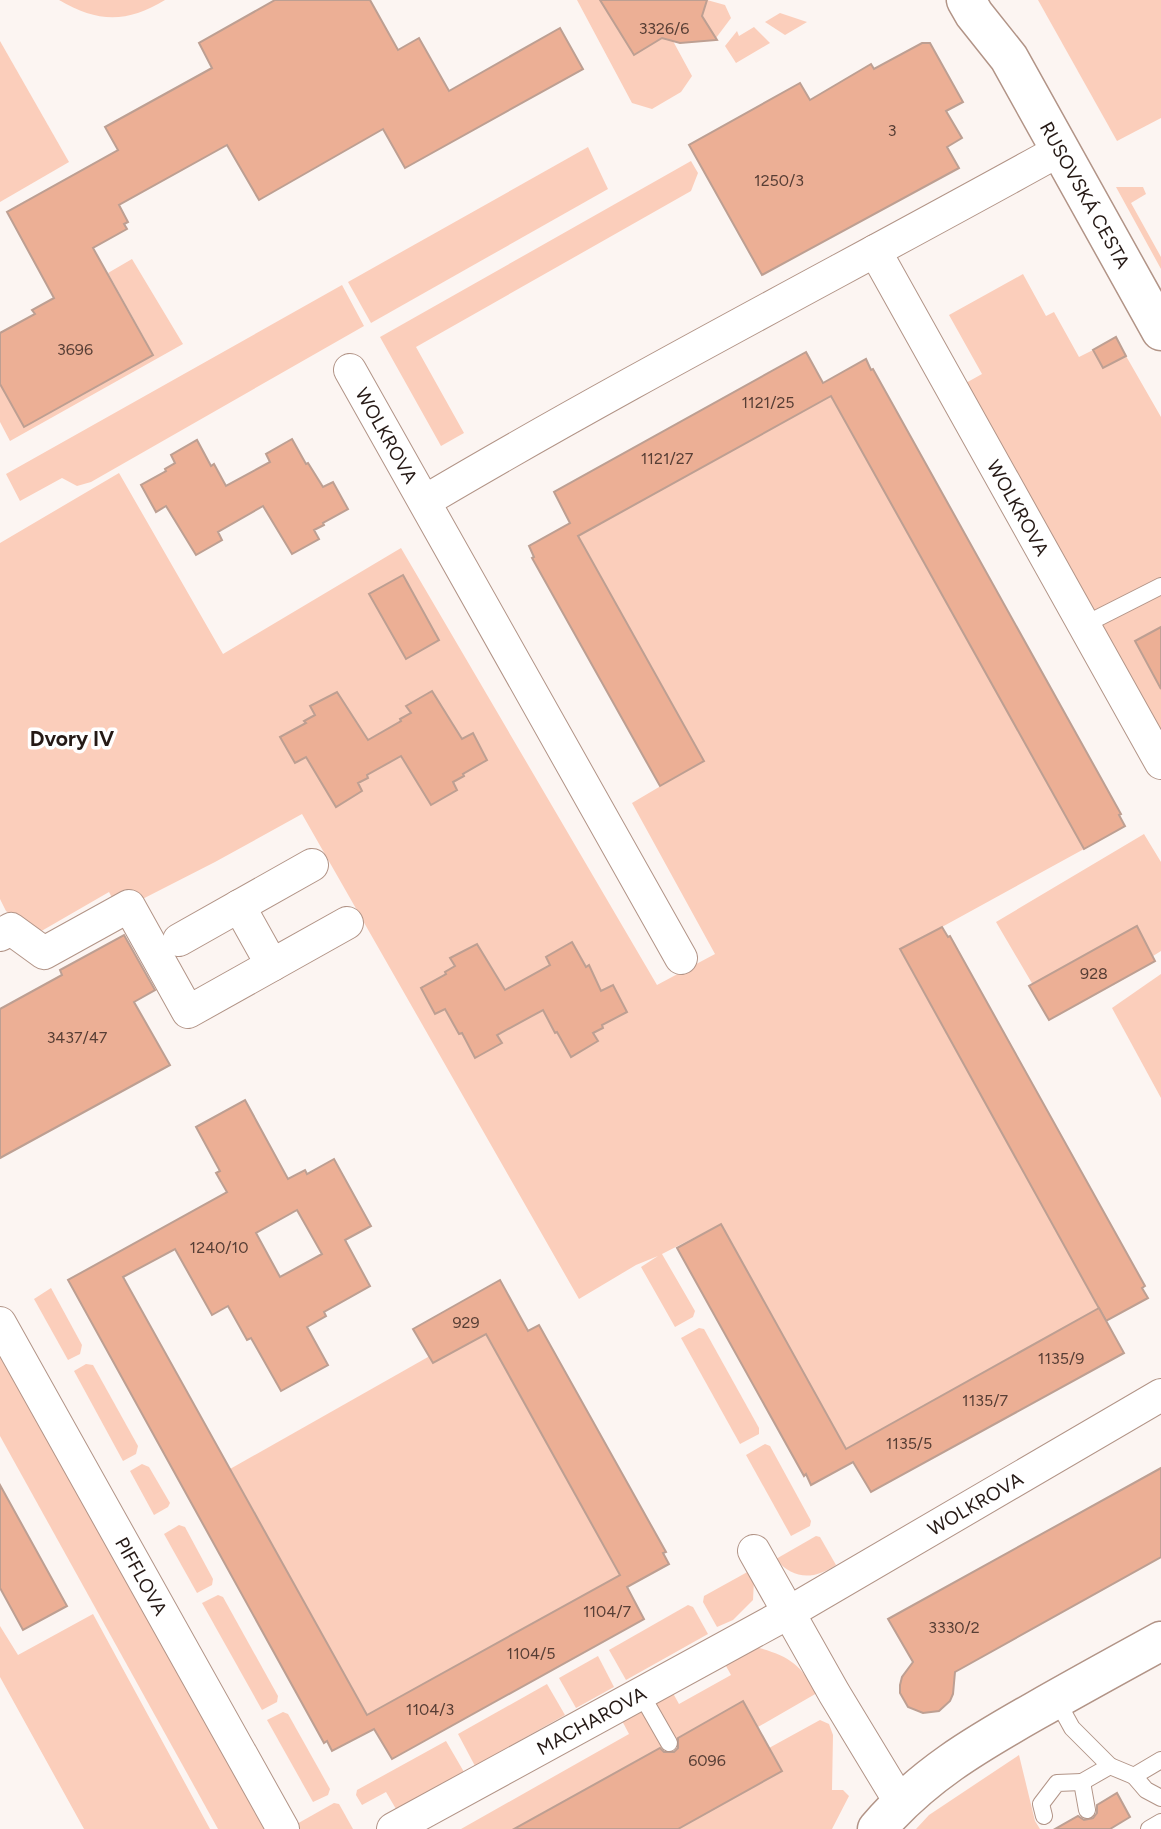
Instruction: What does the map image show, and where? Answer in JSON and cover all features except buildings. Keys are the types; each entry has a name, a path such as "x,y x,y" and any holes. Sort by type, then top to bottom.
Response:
{"street":[{"name":"RUSOVSKÁ CESTA","path":"966,0 1009,58"},
{"name":"RUSOVSKÁ CESTA","path":"988,0 1009,58 1161,331"},
{"name":"WOLKROVA","path":"425,501 631,383 1060,150"},
{"name":"WOLKROVA","path":"875,251 1161,763"},
{"name":"WOLKROVA","path":"350,370 681,958"},
{"path":"179,940 312,865"},
{"path":"6,932 44,953 129,906 188,1012 347,923"},
{"path":"239,906 272,965"},
{"name":"PIFFLOVA","path":"0,1323 283,1829"},
{"name":"WOLKROVA","path":"788,1613 1161,1395"},
{"path":"754,1551 788,1613 888,1815 941,1768 983,1741 1161,1641"},
{"name":"MACHAROVA","path":"393,1829 788,1613"}],"lane":[{"path":"1084,625 1161,586"},
{"path":"640,1694 669,1743"},
{"path":"1056,1699 1072,1728 1110,1766 1134,1776 1146,1790 1161,1798"},
{"path":"1134,1776 1161,1760"},
{"path":"1044,1816 1041,1804 1057,1783 1082,1782 1110,1766"},
{"path":"1082,1782 1087,1810"},
{"path":"1149,1829 1161,1822"}],"shaded area":[{"path":"59,0 165,0 138,13 112,17 87,13"},
{"path":"577,0 609,0 606,10 634,55 662,38 673,41 692,76 681,92 652,109 632,103"},
{"path":"707,0 725,5 731,18 716,38 709,27 700,23"},
{"path":"1038,0 1161,0 1161,118 1117,141"},
{"path":"780,13 807,22 785,35 765,22"},
{"path":"754,27 770,43 736,63 725,46 737,31 739,36"},
{"path":"0,41 69,162 0,202"},
{"path":"588,147 608,189 371,323 348,282"},
{"path":"691,161 698,173 691,191 416,347 464,433 441,446 380,337"},
{"path":"1116,187 1143,187 1146,194 1131,203 1161,257 1161,269"},
{"path":"132,259 183,344 10,441 0,422 0,384 24,426 146,341 108,273"},
{"path":"1023,274 1046,316 1054,312 1079,357 1093,350 1104,368 1126,356 1161,417 1161,736 964,384 982,374 949,315"},
{"path":"342,285 364,326 91,482 77,486 62,478 20,501 6,474"},
{"path":"831,396 1084,849 900,950 1099,1308 846,1449 721,1224 662,1254 695,1311 693,1317 675,1327 641,1267 658,1256 636,1265 579,1299 302,814 119,911 109,892 38,933 6,911 0,899 0,543 119,473 223,654 401,548 657,985 715,954 632,803 703,761 578,536"},
{"path":"1144,834 1161,862 1161,951 1153,956 1137,926 1033,985 996,922"},
{"path":"1161,974 1161,1098 1112,1008"},
{"path":"51,1288 82,1345 80,1354 68,1360 34,1299"},
{"path":"699,1328 704,1329 759,1428 759,1434 740,1444 681,1338"},
{"path":"486,1333 620,1575 367,1715 230,1469 428,1357"},
{"path":"0,1342 267,1829 218,1829 0,1436"},
{"path":"86,1364 93,1365 138,1446 136,1454 123,1461 74,1371"},
{"path":"765,1444 770,1446 811,1521 810,1526 791,1536 746,1455"},
{"path":"142,1464 149,1467 170,1503 154,1515 130,1471"},
{"path":"179,1525 185,1527 213,1579 212,1585 197,1593 164,1534"},
{"path":"816,1536 820,1537 836,1565 828,1570 804,1576 789,1571 776,1559"},
{"path":"751,1570 754,1580 753,1600 733,1620 717,1627 703,1602 704,1596"},
{"path":"218,1595 223,1597 278,1696 277,1702 262,1710 202,1603"},
{"path":"688,1605 693,1607 708,1634 626,1680 609,1650"},
{"path":"93,1614 210,1829 84,1829 0,1677 0,1626 18,1655"},
{"path":"756,1647 792,1662 805,1674 817,1693 758,1727 743,1702 514,1829 461,1829 629,1734 619,1715 669,1686 679,1704 731,1675 721,1657"},
{"path":"598,1656 614,1687 576,1708 559,1678"},
{"path":"547,1684 565,1715 475,1766 458,1734"},
{"path":"283,1712 288,1714 330,1789 328,1795 313,1802 267,1720"},
{"path":"820,1720 829,1724 833,1735 832,1790 843,1790 849,1796 832,1829 678,1829 782,1771 769,1748"},
{"path":"446,1741 464,1772 396,1809 386,1792 362,1805 356,1795 357,1790"},
{"path":"1019,1755 1035,1821 1040,1829 916,1829 929,1815"},
{"path":"334,1803 339,1804 353,1829 300,1829 295,1825"}],"district":[{"name":"Dvory IV","path":"72,739"}]}
